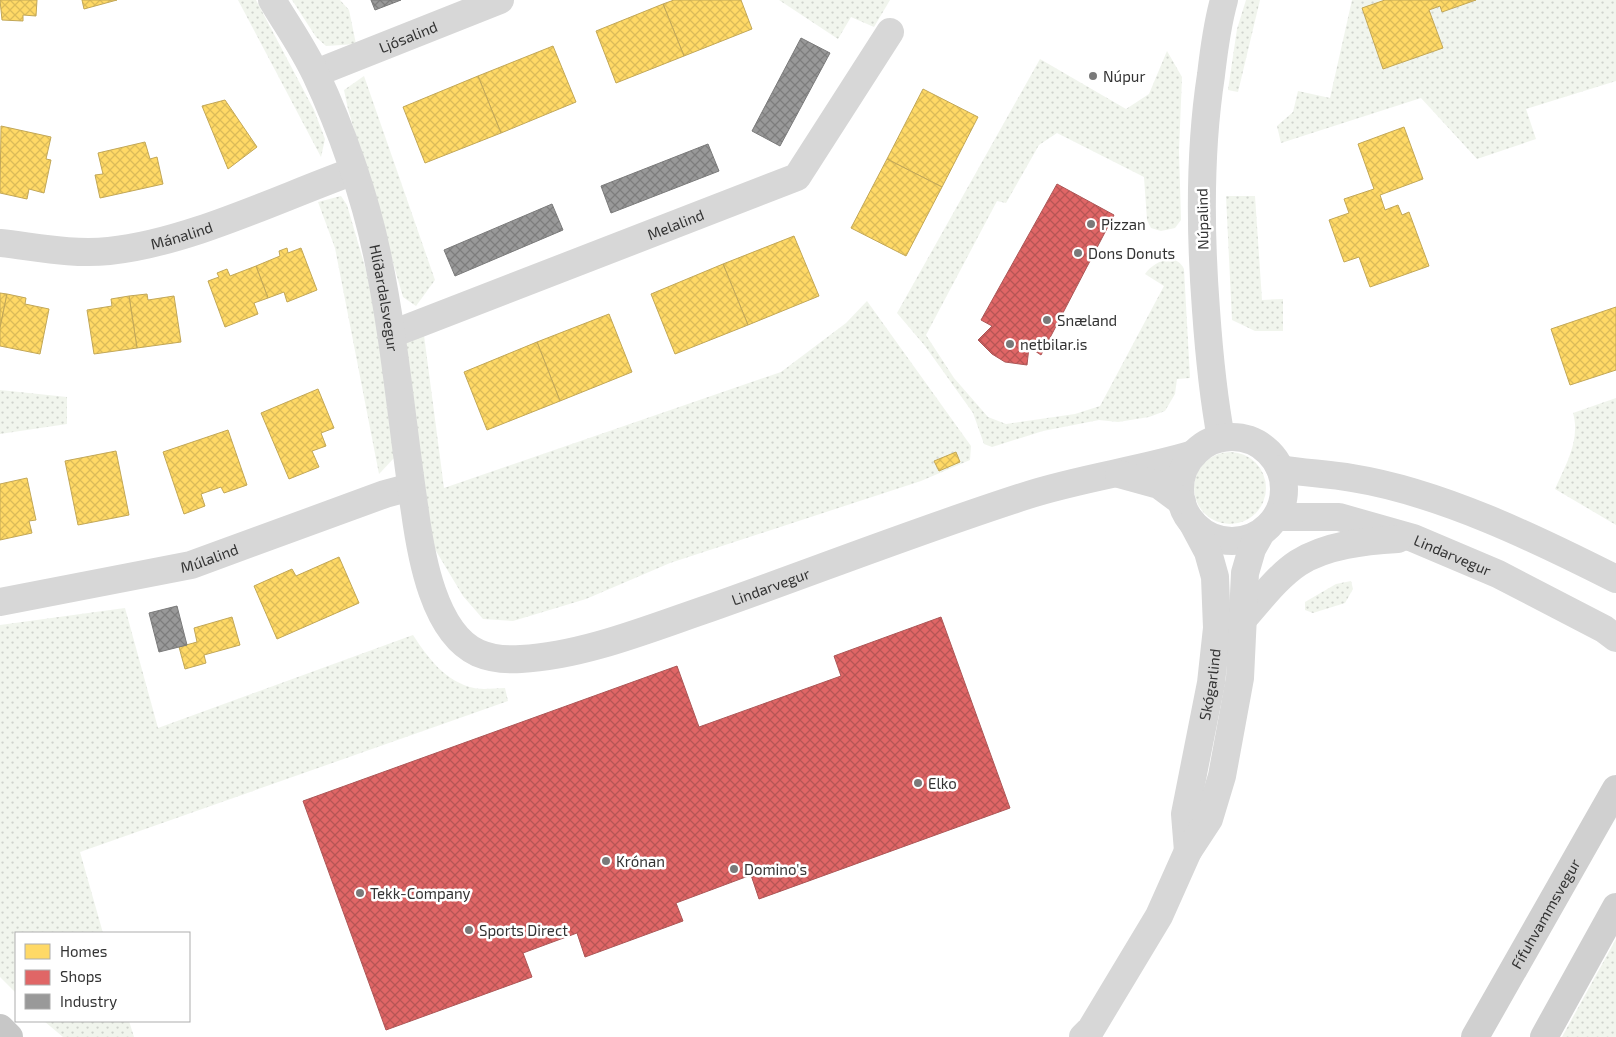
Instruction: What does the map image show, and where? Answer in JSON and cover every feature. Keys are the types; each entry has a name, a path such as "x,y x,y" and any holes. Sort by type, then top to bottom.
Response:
{"highway":[{"path":"0,1028 9,1037"}],"main road":[{"name":"Fífuhvammsvegur","path":"1475,1037 1616,789"},
{"path":"1544,1037 1616,907"}],"street":[{"name":"Hlíðardalsvegur","path":"272,0 316,74 354,171 376,250 392,334 411,487 426,569 442,613"},
{"name":"Ljósalind","path":"316,74 500,0"},
{"name":"Núpalind","path":"1222,438 1214,402 1203,275 1201,163 1205,111 1218,20 1224,0"},
{"name":"Melalind","path":"392,334 797,177 890,32"},
{"name":"Mánalind","path":"0,242 72,252 110,251 152,243 200,228 354,171"},
{"path":"1113,472 1159,485 1187,512 1203,532 1217,539 1232,541 1247,539 1269,525 1283,502 1284,485 1280,469 1270,454 1256,443 1240,437 1222,438 1206,444 1194,454 1183,472 1180,487 1187,512"},
{"name":"Lindarvegur","path":"442,613 465,645 489,657 524,659 590,647 701,611 962,517 1055,487 1113,472 1164,463 1194,454"},
{"path":"1280,469 1353,478 1410,492 1461,509 1535,540 1616,579"},
{"name":"Múlalind","path":"0,602 191,565 385,494 411,487"},
{"name":"Skógarlind","path":"1187,512 1208,552 1215,577 1217,628 1211,683 1185,814 1188,850"},
{"name":"Lindarvegur","path":"1269,525 1339,517 1413,538 1498,574 1604,629 1616,638"},
{"name":"Skógarlind","path":"1083,1037 1091,1029 1159,916 1188,850 1209,818 1222,776 1240,678 1245,573 1252,549 1269,525"},
{"path":"1244,618 1268,590 1298,564 1339,548 1371,541 1413,538"}],"shaded area":[{"path":"238,0 256,0 314,110 325,139 321,157"},
{"path":"292,0 340,0 349,10 356,44 326,46 316,37"},
{"path":"779,0 890,0 874,27 851,17 838,39"},
{"path":"1246,0 1260,0 1238,92 1228,90 1237,29"},
{"path":"1352,0 1616,0 1616,81 1526,109 1536,139 1477,159 1421,98 1281,143 1277,126 1293,112 1298,91 1330,98"},
{"path":"1167,51 1182,77 1179,151 1181,220 1175,228 1161,231 1151,228 1147,220 1144,177 1057,133 1039,145 1006,203 997,201 926,335 954,378 988,417 1006,424 1075,414 1100,406 1164,286 1145,274 1159,262 1176,260 1184,269 1190,378 1177,379 1175,394 1165,411 1149,417 1118,422 1099,420 1043,431 992,447 984,444 973,413 925,346 897,313 1040,59 1126,109 1149,94"},
{"path":"364,76 435,280 416,306 403,297 348,109 344,90"},
{"path":"341,196 347,205 377,308 394,458 379,474 335,248 318,202"},
{"path":"1226,196 1255,196 1262,300 1283,299 1283,331 1255,331 1232,320"},
{"path":"867,301 971,446 970,460 921,481 670,563 586,599 513,621 483,619 463,596 430,541 405,340 422,320 444,488 781,372 846,323"},
{"path":"0,390 67,397 67,424 0,434"},
{"path":"1616,398 1616,525 1555,489 1571,453 1575,433 1573,413"},
{"path":"1230,452 1250,458 1260,468 1266,488 1260,508 1250,518 1230,524 1210,518 1200,508 1194,488 1200,468 1210,458"},
{"path":"1351,581 1353,589 1345,603 1313,613 1305,610 1305,602 1336,584"},
{"path":"125,608 158,728 413,635 425,652 446,675 474,688 505,688 508,701 80,852 103,932 15,932 15,992 0,977 0,625"},
{"path":"1616,939 1616,1037 1562,1037"},
{"path":"45,1022 129,1022 134,1037 63,1037"}],"building: Homes":[{"path":"0,0 37,0 36,16 23,15 23,21 2,20"},
{"path":"82,0 117,0 84,9"},
{"path":"674,0 741,0 752,29 684,56 663,4"},
{"path":"1385,0 1476,0 1442,12 1440,6 1429,10 1443,48 1383,69 1362,8"},
{"path":"663,4 684,56 616,83 596,31"},
{"path":"553,46 576,102 501,133 478,76"},
{"path":"478,76 501,133 425,163 403,107"},
{"path":"923,89 978,117 942,187 887,159"},
{"path":"225,100 257,147 228,169 202,106"},
{"path":"1,126 51,137 46,159 51,160 44,193 29,189 27,199 0,193"},
{"path":"1404,127 1423,179 1380,195 1385,210 1398,205 1402,215 1409,212 1429,266 1370,287 1359,257 1344,262 1329,220 1349,213 1344,199 1374,189 1358,144"},
{"path":"145,142 150,159 157,157 163,184 100,198 95,175 103,174 98,153"},
{"path":"887,159 942,187 906,256 851,228"},
{"path":"794,236 819,296 748,325 723,264"},
{"path":"287,248 288,253 301,248 317,290 287,302 284,292 268,298 256,266 280,256 279,251"},
{"path":"723,264 748,325 675,354 651,294"},
{"path":"256,266 268,298 254,303 258,314 225,327 208,281 219,277 217,273 227,269 230,276"},
{"path":"0,293 7,294 0,328"},
{"path":"7,294 26,298 25,304 49,309 40,354 0,346 0,328"},
{"path":"147,294 148,300 174,296 181,342 137,348 129,296"},
{"path":"129,296 137,348 94,354 87,310 112,306 111,299"},
{"path":"1616,307 1616,370 1570,385 1551,329"},
{"path":"609,314 632,372 560,401 537,342"},
{"path":"537,342 560,401 487,430 464,372"},
{"path":"318,389 334,428 321,433 326,446 312,451 319,467 289,479 261,413"},
{"path":"228,430 247,485 224,493 221,487 201,494 205,506 184,514 163,452"},
{"path":"116,451 129,515 78,525 65,461"},
{"path":"956,452 960,462 939,471 934,461"},
{"path":"27,478 36,520 29,521 32,533 0,540 0,484"},
{"path":"339,557 359,603 277,639 254,586 292,569 296,576"},
{"path":"232,617 240,645 204,655 206,663 185,669 179,647 197,642 194,628"}],"building: Shops":[{"path":"1057,184 1114,215 1041,355 1029,347 1027,365 1005,362 992,354 978,340 992,326 981,320"},
{"path":"941,617 1010,808 759,899 751,875 676,903 683,921 585,957 577,933 523,953 532,977 386,1030 303,801 677,666 699,727 841,676 834,656"}],"building: Industry":[{"path":"371,0 401,0 375,10"},
{"path":"801,38 830,53 780,146 752,131"},
{"path":"708,144 719,171 611,213 601,186"},
{"path":"552,204 563,230 455,276 444,250"},
{"path":"177,606 187,645 159,652 149,613"}],"place":[{"name":"Núpur","path":"1093,76"},
{"name":"Pizzan","path":"1091,224"},
{"name":"Dons Donuts","path":"1078,253"},
{"name":"Snæland","path":"1047,320"},
{"name":"netbilar.is","path":"1010,344"},
{"name":"Elko","path":"918,783"},
{"name":"Krónan","path":"606,861"},
{"name":"Domino's","path":"734,869"},
{"name":"Tekk-Company","path":"360,893"},
{"name":"Sports Direct","path":"469,930"}]}
